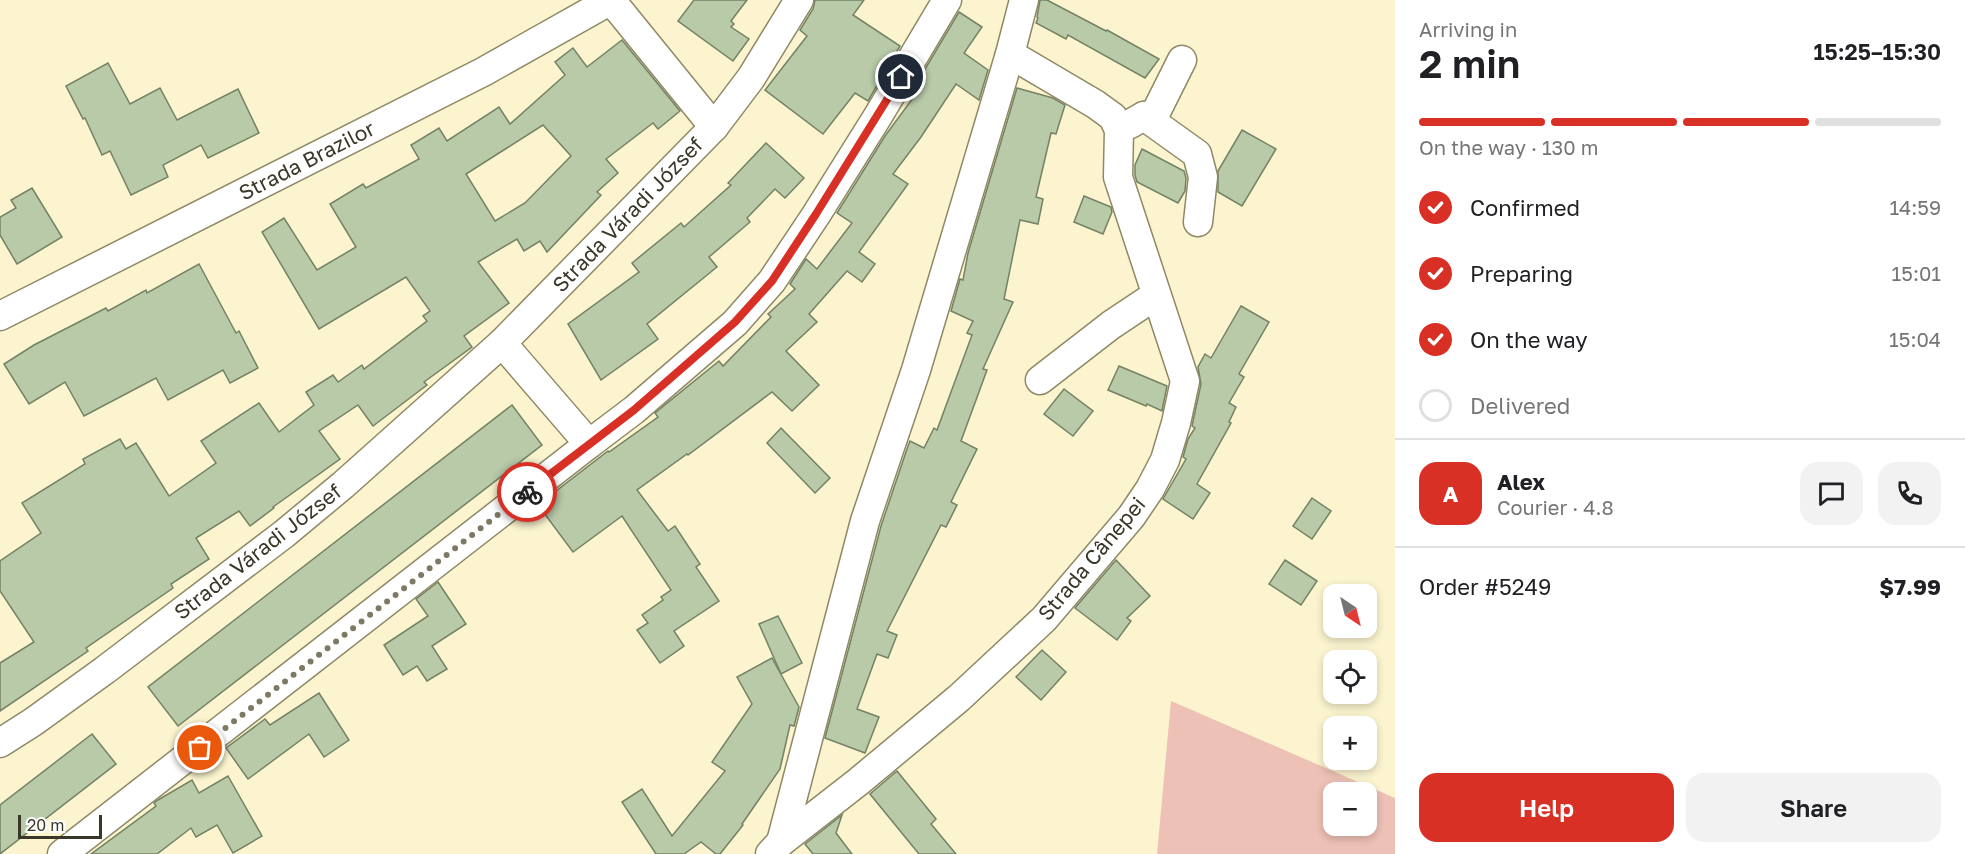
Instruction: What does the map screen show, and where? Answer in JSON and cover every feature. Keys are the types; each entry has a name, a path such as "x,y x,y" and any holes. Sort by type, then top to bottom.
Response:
{"street":[{"name":"Strada Váradi József","path":"0,743 105,670 284,534 343,485 502,343 714,127 610,0"},
{"name":"Strada Brazilor","path":"0,316 483,72 610,0"},
{"path":"714,127 751,78 799,0"},
{"path":"62,854 634,410 735,322 772,281 866,135 947,0"},
{"name":"Strada Cânepei","path":"776,848 865,521 916,370 1024,0"},
{"path":"1010,54 1095,104 1113,117 1119,130 1144,116 1155,114 1182,60"},
{"path":"1144,116 1197,154 1203,177 1198,222"},
{"name":"Strada Cânepei","path":"776,848 959,698 1044,619 1131,517 1150,489 1165,460 1185,381 1118,177 1119,130"},
{"path":"1040,380 1112,325 1156,295"},
{"path":"502,343 589,444"}],"shaded area":[{"path":"1171,701 1323,767 1323,770 1330,770 1358,782 1323,782 1323,836 1377,836 1377,790 1395,798 1395,854 1157,854"}],"building":[{"path":"694,0 747,0 731,21 734,24 731,27 749,39 733,61 678,21"},
{"path":"815,0 864,0 853,15 900,46 868,101 855,93 823,134 765,90 807,36 800,30 813,9"},
{"path":"1040,0 1047,0 1159,59 1145,78 1068,35 1066,39 1036,23"},
{"path":"959,12 982,27 964,53 988,70 979,100 956,84 893,174 908,184 859,252 875,264 862,282 847,271 809,314 817,322 786,351 819,385 792,411 772,392 637,490 668,531 675,526 700,564 696,567 719,601 674,631 684,646 660,663 637,630 648,623 642,615 663,600 661,597 671,590 622,516 573,552 538,505 608,451 658,417 655,413 719,361 723,366 771,317 768,314 795,289 790,284 806,259 817,269 852,223 837,213 885,136 916,94 912,91"},
{"path":"622,40 680,111 658,129 653,123 606,159 618,173 597,192 601,195 547,252 540,241 524,251 517,239 478,262 509,303 464,336 472,347 424,382 427,385 373,426 358,405 319,431 340,459 250,526 239,511 196,538 209,559 171,584 173,588 86,648 88,651 0,711 0,663 34,642 0,591 0,561 41,533 22,503 85,464 83,459 120,439 126,449 136,443 169,496 216,463 201,441 259,403 279,432 314,405 306,392 333,375 338,382 362,365 364,369 427,321 423,316 430,311 406,277 319,329 262,232 284,218 317,270 356,247 330,204 363,184 366,188 419,159 411,145 439,128 447,141 499,107 510,124 565,75 555,62 573,48 587,67","holes":["543,125 571,156 525,203 495,221 466,174"]},
{"path":"108,63 130,104 160,88 177,120 238,89 259,133 208,158 201,145 163,165 168,177 131,195 110,151 102,155 85,118 83,119 66,86"},
{"path":"1017,88 1053,98 1065,105 1056,134 1051,133 1036,197 1043,199 1038,224 1020,220 1004,299 1013,302 983,369 987,370 961,441 977,449 951,502 957,505 946,527 941,525 887,631 897,635 888,658 877,654 857,709 879,717 865,753 825,738 881,526 908,446 910,441 924,448 934,428 937,430 972,335 967,333 973,321 951,311 960,279 963,280 968,253"},
{"path":"1242,130 1276,149 1242,206 1218,192 1218,171"},
{"path":"766,143 804,178 785,198 775,189 747,218 750,222 709,257 717,267 647,324 658,339 601,380 568,324 639,272 632,263 681,223 684,227 731,185 728,183"},
{"path":"1142,149 1184,171 1185,191 1178,203 1137,182 1135,165"},
{"path":"32,188 62,237 17,264 0,235 0,217 16,208 11,200"},
{"path":"1084,196 1111,207 1112,212 1103,234 1074,222"},
{"path":"199,264 236,333 239,331 258,368 230,383 223,370 168,400 156,378 84,416 65,382 29,404 4,364 34,345 106,308 108,311 146,290 147,293"},
{"path":"1241,306 1269,322 1239,374 1244,377 1229,403 1236,407 1229,422 1231,423 1197,484 1210,493 1193,519 1163,499 1186,459 1183,457 1188,439 1195,428 1192,426 1201,384 1198,367 1205,354 1211,358"},
{"path":"1119,366 1167,386 1162,411 1108,390"},
{"path":"1064,389 1093,411 1073,436 1044,414"},
{"path":"512,405 542,445 178,726 148,687"},
{"path":"781,428 830,478 815,493 767,443"},
{"path":"1312,498 1331,511 1312,539 1293,526"},
{"path":"1116,560 1150,596 1127,618 1131,621 1117,640 1075,608"},
{"path":"1285,560 1317,581 1301,605 1269,584"},
{"path":"438,582 466,624 432,646 447,669 427,681 417,666 403,675 384,645 428,616 416,599"},
{"path":"778,616 802,663 781,674 759,624"},
{"path":"1042,650 1066,672 1041,700 1016,677"},
{"path":"772,658 799,707 794,726 790,725 780,769 743,825 720,854 716,854 701,842 684,854 656,854 622,802 642,789 672,836 725,771 712,762 752,704 737,677"},
{"path":"319,693 349,740 324,757 309,734 248,779 226,748 265,719 270,725"},
{"path":"92,734 116,764 0,854 0,805"},
{"path":"897,771 936,819 931,824 956,854 919,854 870,794"},
{"path":"228,776 262,836 233,853 217,825 196,837 191,828 157,854 91,854 156,806 154,803 158,800 192,780 199,793"},
{"path":"842,815 836,833 852,854 813,854 805,844"}],"way so far":[{"path":"200,748 527,492"}],"route":[{"path":"527,492 634,410 735,322 772,281 901,77"}]}
